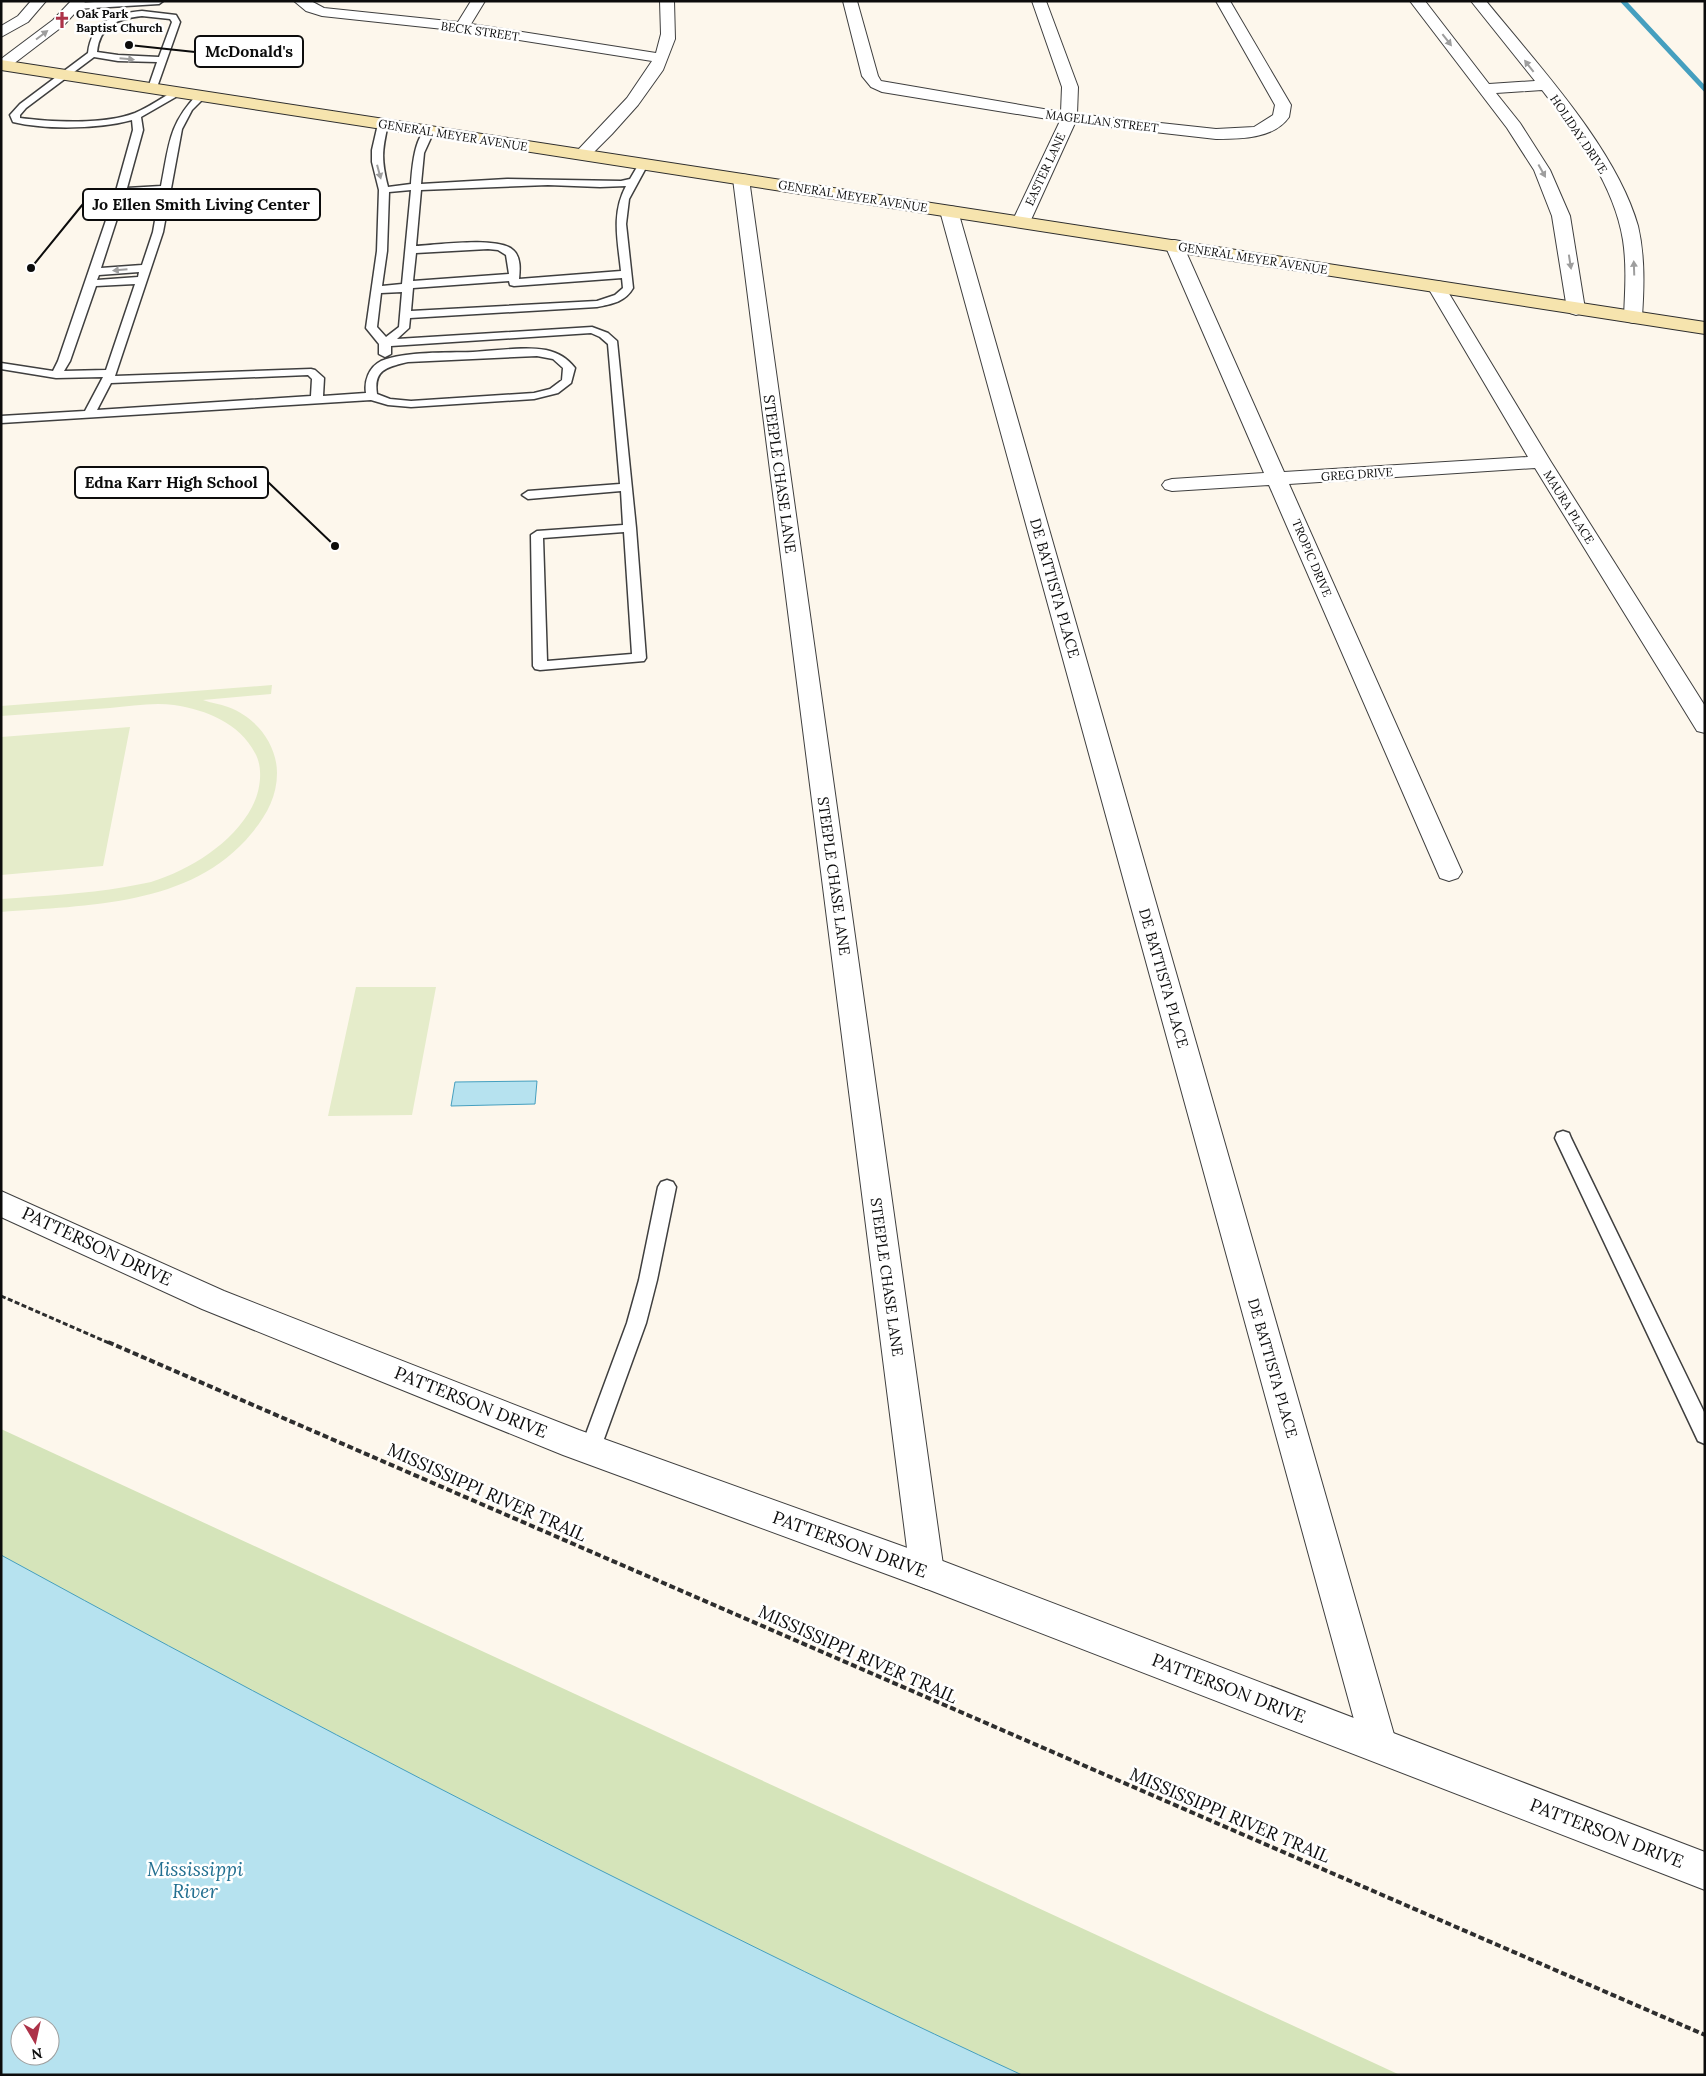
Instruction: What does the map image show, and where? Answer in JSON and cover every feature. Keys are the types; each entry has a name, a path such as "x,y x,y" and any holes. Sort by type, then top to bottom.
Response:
{"main road":[{"name":"GENERAL MEYER AVENUE","path":"2,65 1705,328"}],"street":[{"path":"1,34 23,19 40,1"},
{"name":"BECK STREET","path":"301,1 311,8 322,12 462,28 661,58"},
{"path":"462,28 478,1"},
{"path":"582,155 622,115 649,79 661,58 667,42 669,26 667,1"},
{"name":"MAGELLAN STREET","path":"850,1 870,76 876,84 899,91 1069,118 1216,134 1239,134 1262,130 1276,122 1283,112 1283,105 1222,1"},
{"name":"EASTER LANE","path":"1020,222 1069,118 1070,87 1039,1"},
{"path":"1417,1 1514,126 1550,185 1561,216 1576,309"},
{"name":"HOLIDAY DRIVE","path":"1478,1 1567,114 1600,162 1626,215 1634,258 1633,317"},
{"path":"2,65 74,10"},
{"path":"1485,89 1544,85"},
{"name":"STEEPLE CHASE LANE","path":"741,179 927,1572"},
{"name":"DE BATTISTA PLACE","path":"949,211 1379,1745"},
{"name":"TROPIC DRIVE","path":"1174,246 1278,479 1449,872"},
{"name":"MAURA PLACE","path":"1436,286 1541,462 1705,725"},
{"name":"GREG DRIVE","path":"1172,485 1541,462"},
{"name":"PATTERSON DRIVE","path":"1,1203 213,1300 590,1450 927,1572 1705,1871"}],"lane":[{"path":"74,10 120,3 159,1"},
{"path":"102,16 164,14 173,17 176,22 153,88"},
{"path":"120,16 106,23 95,35 92,54 23,106 15,115 16,120 37,122 102,121 136,116 178,92"},
{"path":"92,54 133,59 163,60"},
{"path":"89,414 109,377 158,232 177,129 188,108 201,96"},
{"path":"56,375 64,361 121,191 138,130 136,116"},
{"path":"382,124 377,150 377,162 384,190 382,251 371,328 385,343 384,364"},
{"path":"385,343 404,328 419,153 429,131"},
{"path":"405,315 597,304 615,300 626,294 628,288 621,224 624,199 643,164"},
{"path":"384,190 415,187 550,182 598,186 632,182"},
{"path":"121,191 166,189"},
{"path":"410,250 492,246 507,250 513,258 514,282 626,274"},
{"path":"94,272 146,268"},
{"path":"376,290 514,277"},
{"path":"91,283 142,280"},
{"path":"385,343 592,330 604,334 613,343 630,528 639,658 540,666 537,536 630,528"},
{"path":"1,420 372,396 388,402 410,404 534,396 554,391 567,381 569,368 563,359 548,353 531,352 408,359 384,364 373,375 370,384 372,396"},
{"path":"1,366 56,375 109,377 311,372 318,378 317,400"},
{"path":"528,494 626,487"},
{"path":"1563,1138 1705,1436"},
{"path":"590,1450 618,1378 648,1281 662,1204 667,1187"}],"path":[{"name":"MISSISSIPPI RIVER TRAIL","path":"1,1296 1705,2035"}],"green space":[{"path":"272,685 271,694 203,700 228,707 247,717 269,742 276,762 275,790 270,806 251,834 227,858 199,876 168,889 135,898 67,907 1,912 1,899 79,893 125,887 151,882 181,870 209,854 234,832 244,820 257,794 260,773 255,753 240,734 221,720 198,710 166,704 150,704 1,716 1,706"},
{"path":"130,727 103,866 1,875 1,737"},
{"path":"356,987 436,987 412,1115 328,1116"},
{"path":"1,1429 1400,2075 956,2075 1,1599"}],"water":[{"path":"537,1081 535,1104 451,1106 455,1082"},
{"name":"Mississippi River","path":"1,1555 168,1646 505,1822 804,1971 1022,2075 1,2075"}],"waterway":[{"path":"1623,1 1705,89"}],"place":[{"name":"Oak Park Baptist Church","path":"62,20"},
{"name":"McDonald's","path":"129,45"},
{"name":"Jo Ellen Smith Living Center","path":"31,268"},
{"name":"Edna Karr High School","path":"335,546"}]}
